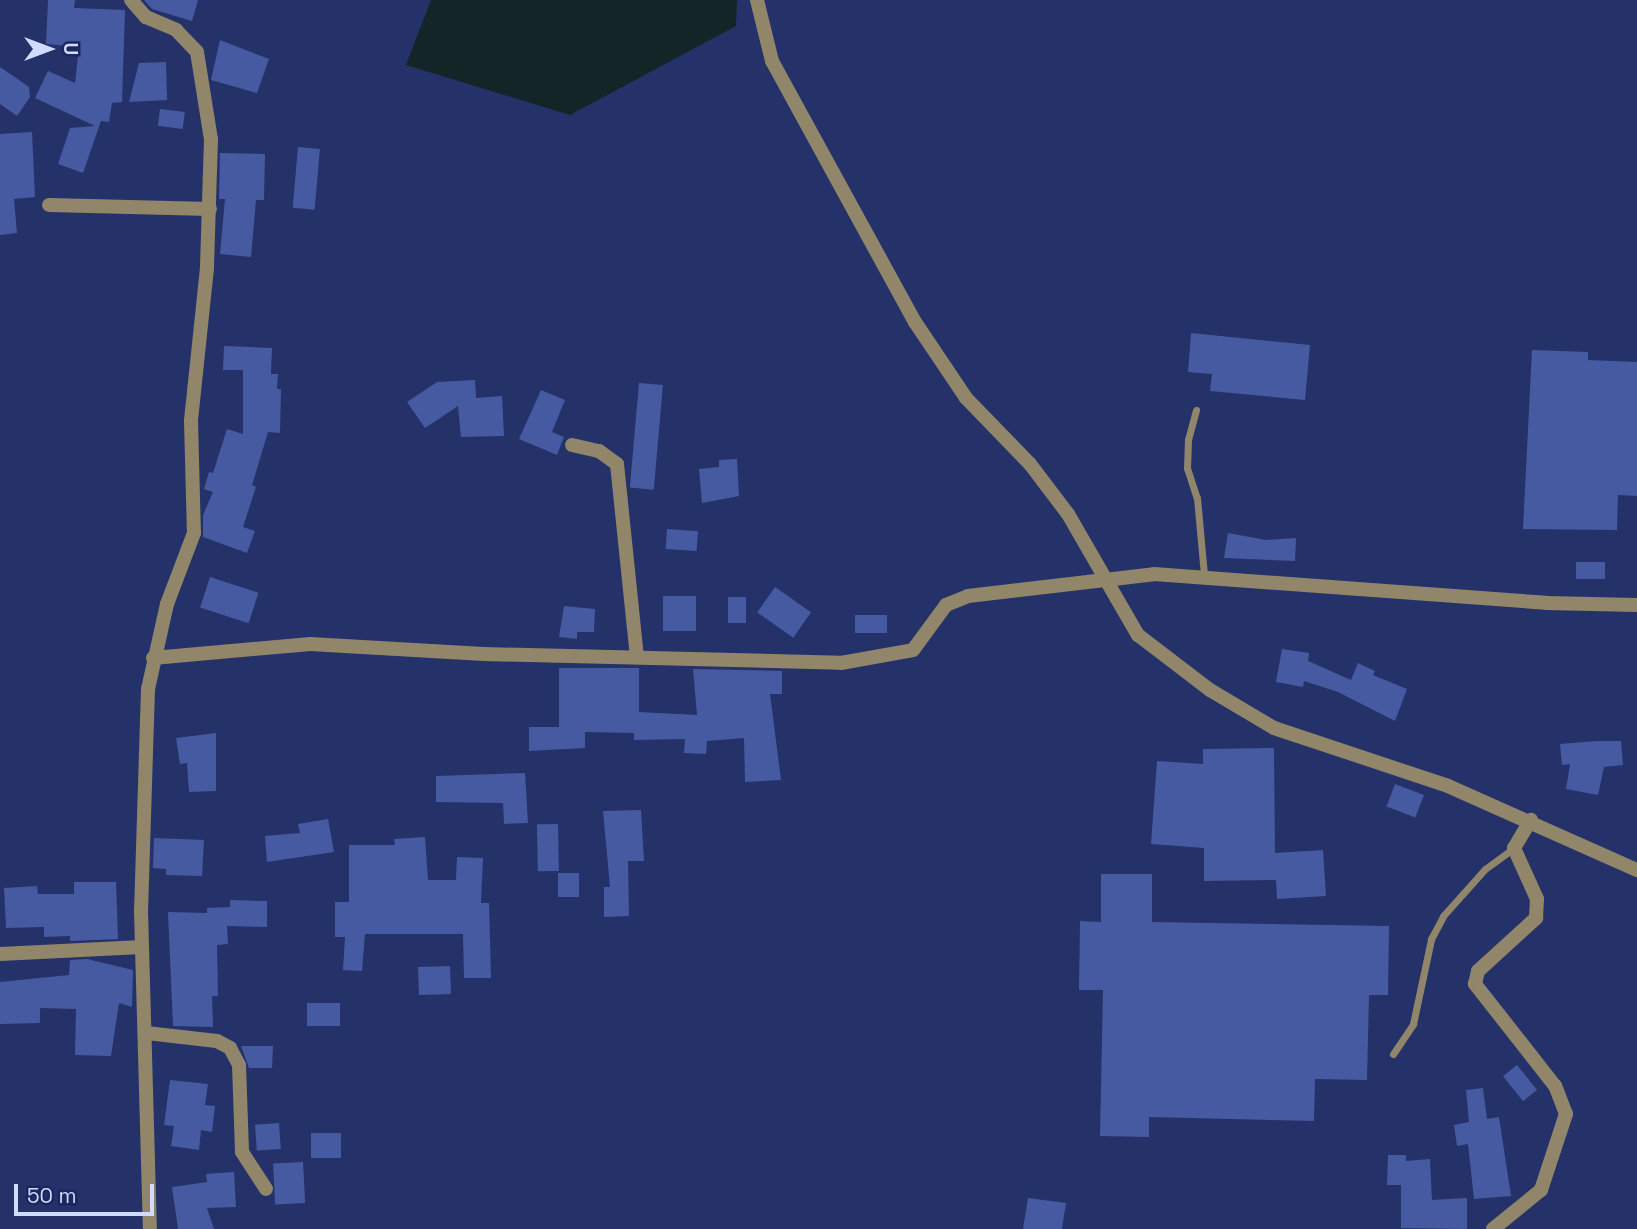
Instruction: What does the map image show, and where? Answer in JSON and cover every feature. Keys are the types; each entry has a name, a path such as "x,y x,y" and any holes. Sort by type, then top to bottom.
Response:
{"street":[{"path":"131,0 146,17 176,30 197,52 211,139 210,209 191,422 194,533 167,604 148,689 142,947 147,1033 150,1229"},
{"path":"757,0 772,61 915,322 966,398 1030,464 1068,514 1133,626 1150,646 1274,728 1448,786 1531,820 1637,870"},
{"path":"49,205 210,209"},
{"path":"572,446 599,451 617,464 637,657"},
{"path":"153,658 310,643 484,654 841,663 892,657 914,650 939,611 956,599 1002,589 1107,578 1203,575 1533,602 1637,605"},
{"path":"1493,1229 1541,1190 1566,1114 1555,1086 1475,984 1478,971 1536,919 1536,899 1514,848 1531,820"},
{"path":"0,954 142,947"},
{"path":"147,1033 217,1041 230,1048 239,1065 242,1152 266,1189"}],"lane":[{"path":"1196,410 1190,427 1187,468 1197,498 1203,575"},
{"path":"1393,1054 1418,1010 1431,939 1443,916 1485,869 1514,848"}],"shaded area":[{"path":"431,0 737,0 736,26 570,115 406,65"}],"building":[{"path":"48,0 75,0 74,8 125,10 122,102 112,103 109,122 101,121 83,173 58,164 70,128 95,126 35,98 48,71 75,83 79,47 46,44"},
{"path":"144,0 198,0 192,21 152,9"},
{"path":"220,40 269,59 257,93 211,80"},
{"path":"166,62 167,100 129,102 139,63"},
{"path":"0,67 29,87 30,97 17,116 0,104"},
{"path":"160,109 185,112 183,129 158,126"},
{"path":"32,132 35,197 14,199 17,233 0,235 0,134"},
{"path":"298,147 320,149 315,210 293,208"},
{"path":"220,153 265,154 264,200 256,200 251,257 220,254 225,199 219,199"},
{"path":"1191,333 1310,345 1305,400 1210,391 1212,374 1188,372"},
{"path":"224,346 272,348 271,374 278,374 277,389 281,389 280,433 268,432 252,485 256,487 243,527 255,531 247,553 203,537 203,515 213,492 204,489 209,472 213,473 227,429 243,434 243,370 223,370"},
{"path":"1532,350 1588,352 1588,360 1637,362 1637,496 1618,495 1617,530 1523,529"},
{"path":"475,380 476,398 502,396 504,436 461,437 458,406 425,428 407,402 437,382"},
{"path":"639,383 663,385 654,490 630,488"},
{"path":"541,390 565,400 552,432 564,437 557,455 519,439"},
{"path":"737,459 739,496 702,503 699,469 719,467 719,460"},
{"path":"667,529 698,531 697,551 666,549"},
{"path":"1228,533 1266,540 1296,538 1295,561 1224,558"},
{"path":"1576,562 1605,562 1605,579 1576,579"},
{"path":"210,577 259,593 249,623 200,607"},
{"path":"775,587 811,612 793,638 757,612"},
{"path":"663,596 696,596 696,631 663,631"},
{"path":"728,597 746,597 746,623 728,623"},
{"path":"564,606 595,609 594,632 577,632 577,639 559,637"},
{"path":"855,615 887,615 887,633 855,633"},
{"path":"1282,649 1309,653 1308,661 1351,680 1358,663 1375,671 1373,675 1407,689 1395,721 1338,692 1304,681 1303,687 1276,682"},
{"path":"559,668 639,668 639,712 697,715 693,669 782,671 782,694 770,694 781,780 745,782 744,738 707,741 706,754 684,753 685,739 634,740 634,733 585,732 585,748 529,751 529,727 559,727"},
{"path":"216,733 216,791 189,792 187,763 180,764 176,738"},
{"path":"1621,741 1623,765 1604,767 1598,795 1566,789 1570,764 1562,765 1560,744"},
{"path":"1274,748 1275,853 1323,850 1326,896 1277,899 1276,880 1204,881 1204,848 1151,844 1157,761 1203,764 1203,749"},
{"path":"525,773 528,823 504,824 503,803 436,802 436,776"},
{"path":"1395,784 1424,795 1415,818 1386,806"},
{"path":"641,810 644,861 628,861 629,916 604,917 604,887 610,887 603,811"},
{"path":"328,819 334,852 267,862 265,836 300,833 298,824"},
{"path":"537,824 558,824 559,871 538,871"},
{"path":"425,837 428,880 456,880 457,857 483,858 481,903 489,903 491,978 464,978 463,934 365,934 362,971 343,970 345,937 335,937 335,902 349,902 349,845 395,845 394,839"},
{"path":"154,838 204,840 202,876 166,875 166,869 153,868"},
{"path":"558,873 579,873 579,897 558,897"},
{"path":"1101,874 1152,874 1152,922 1389,926 1388,995 1369,995 1367,1080 1315,1079 1314,1121 1149,1117 1149,1137 1100,1136 1103,990 1079,990 1080,921 1101,922"},
{"path":"74,882 116,882 118,939 70,941 70,936 44,937 44,927 6,928 4,888 37,886 38,894 74,894"},
{"path":"230,900 267,901 267,927 227,926 228,944 217,945 218,996 212,996 213,1027 173,1026 168,912 207,913 207,908 230,907"},
{"path":"87,959 133,970 132,1007 119,1003 111,1056 75,1055 76,1009 40,1008 40,1023 0,1024 0,982 69,975 70,960"},
{"path":"450,966 451,994 419,995 418,967"},
{"path":"307,1003 340,1003 340,1026 307,1026"},
{"path":"241,1046 273,1046 272,1068 249,1068"},
{"path":"1517,1065 1537,1090 1523,1101 1503,1076"},
{"path":"170,1080 208,1084 205,1105 215,1106 212,1132 201,1130 199,1150 171,1146 174,1126 164,1125"},
{"path":"1483,1088 1487,1119 1499,1117 1511,1196 1474,1199 1468,1144 1457,1146 1454,1125 1469,1122 1466,1090"},
{"path":"279,1123 281,1149 257,1151 255,1125"},
{"path":"311,1133 341,1133 341,1158 311,1158"},
{"path":"1388,1155 1406,1155 1406,1161 1430,1159 1432,1200 1467,1198 1467,1229 1401,1228 1401,1185 1387,1185"},
{"path":"303,1162 305,1203 275,1205 273,1164"},
{"path":"234,1172 236,1207 207,1208 214,1229 178,1229 172,1187 207,1182 206,1174"},
{"path":"1028,1198 1066,1203 1062,1229 1023,1229"}]}
